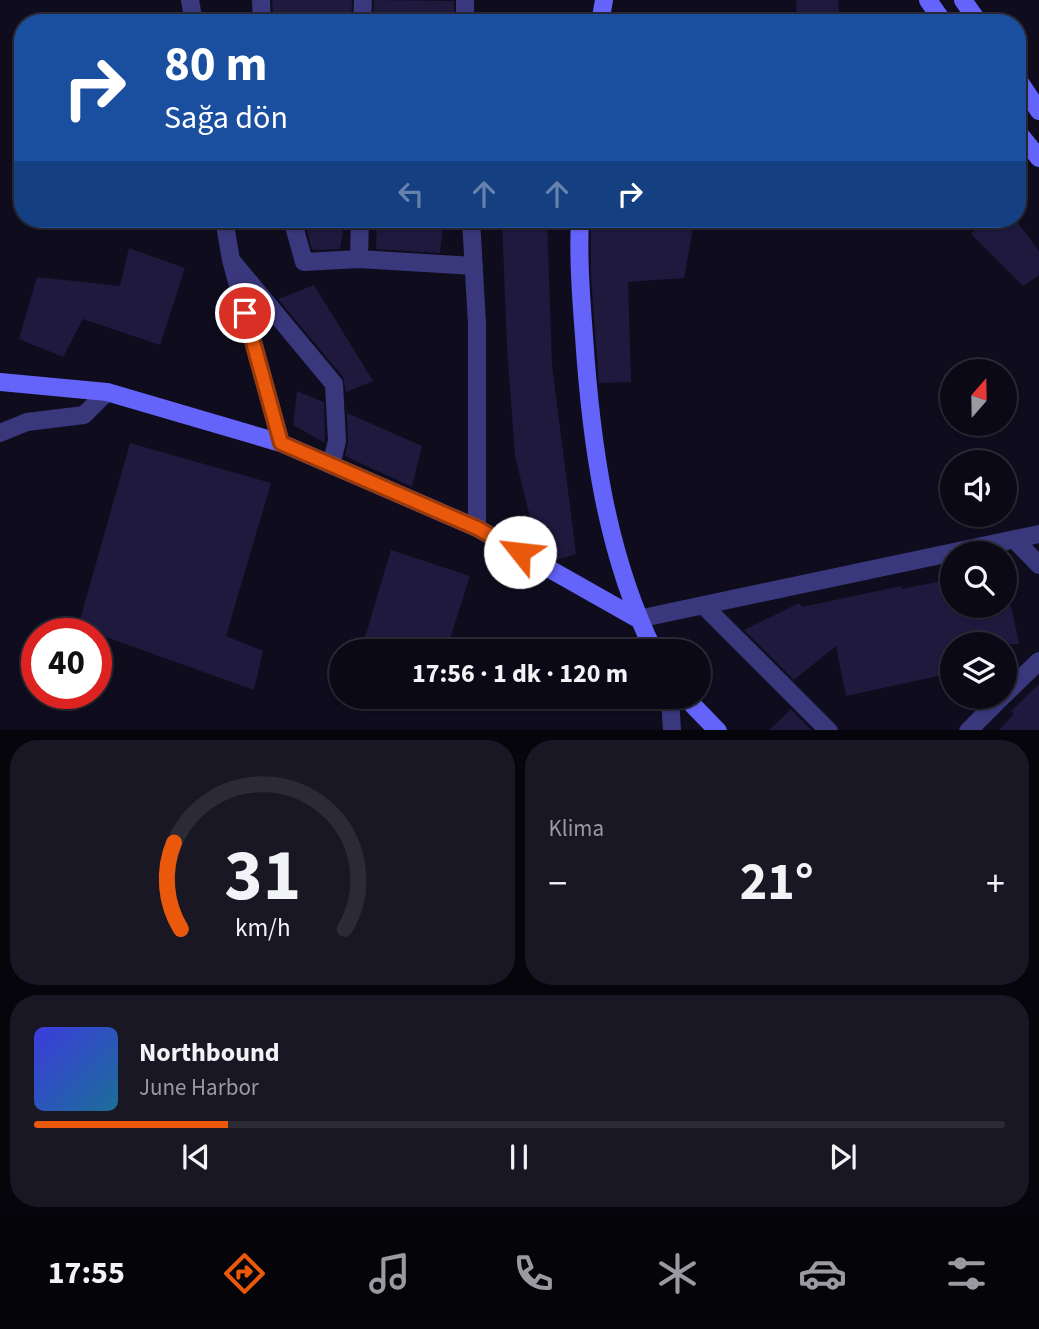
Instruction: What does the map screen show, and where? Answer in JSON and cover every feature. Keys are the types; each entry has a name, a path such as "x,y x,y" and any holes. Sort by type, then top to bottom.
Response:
{"street":[{"path":"1026,92 1039,111"},
{"path":"1026,142 1039,158"},
{"path":"226,228 231,260 281,443"},
{"path":"295,228 304,262 359,259 474,266"},
{"path":"359,259 360,228"},
{"path":"472,228 477,324 477,528"},
{"path":"580,228 579,263 587,384 596,451 606,510 638,619 648,639"},
{"path":"231,260 334,384 337,441 331,465"},
{"path":"0,382 107,392 281,443 477,528 638,619 1039,534"},
{"path":"0,433 27,422 84,415 107,392"},
{"path":"1014,539 1039,565"},
{"path":"703,605 829,730"},
{"path":"1017,683 1039,661"},
{"path":"671,709 672,730"},
{"path":"697,709 718,730"},
{"path":"968,730 990,709"}],"building":[{"path":"272,0 352,0 351,14 273,14"},
{"path":"374,0 454,1 454,14 373,14"},
{"path":"796,0 838,0 839,14 797,14"},
{"path":"306,228 344,228 340,249 312,250"},
{"path":"377,228 443,228 440,253 376,249"},
{"path":"502,228 547,228 552,365 576,554 557,560 538,550 515,456"},
{"path":"591,228 693,228 684,278 628,282 631,382 599,383 591,277"},
{"path":"975,228 1022,228 1039,251 1039,275 1023,286 971,234"},
{"path":"129,248 185,268 160,345 83,319 63,357 19,339 37,277 120,286"},
{"path":"314,285 373,381 346,392 343,377 278,299"},
{"path":"297,391 324,402 325,443 293,425"},
{"path":"347,413 422,446 412,487 345,456 348,441"},
{"path":"130,443 271,483 226,636 263,651 254,690 112,639 112,618 81,618"},
{"path":"391,550 470,576 450,639 365,639"},
{"path":"940,581 940,618 1014,618 1016,632 940,632 940,676 846,696 836,646 794,680 744,630 799,603 802,607 901,586 902,589"},
{"path":"1039,684 1039,730 999,730 1014,714 1011,711 1017,709 1017,705"},
{"path":"791,709 811,730 769,730"}],"route":[{"path":"245,313 281,443 477,528 520,552"}]}
